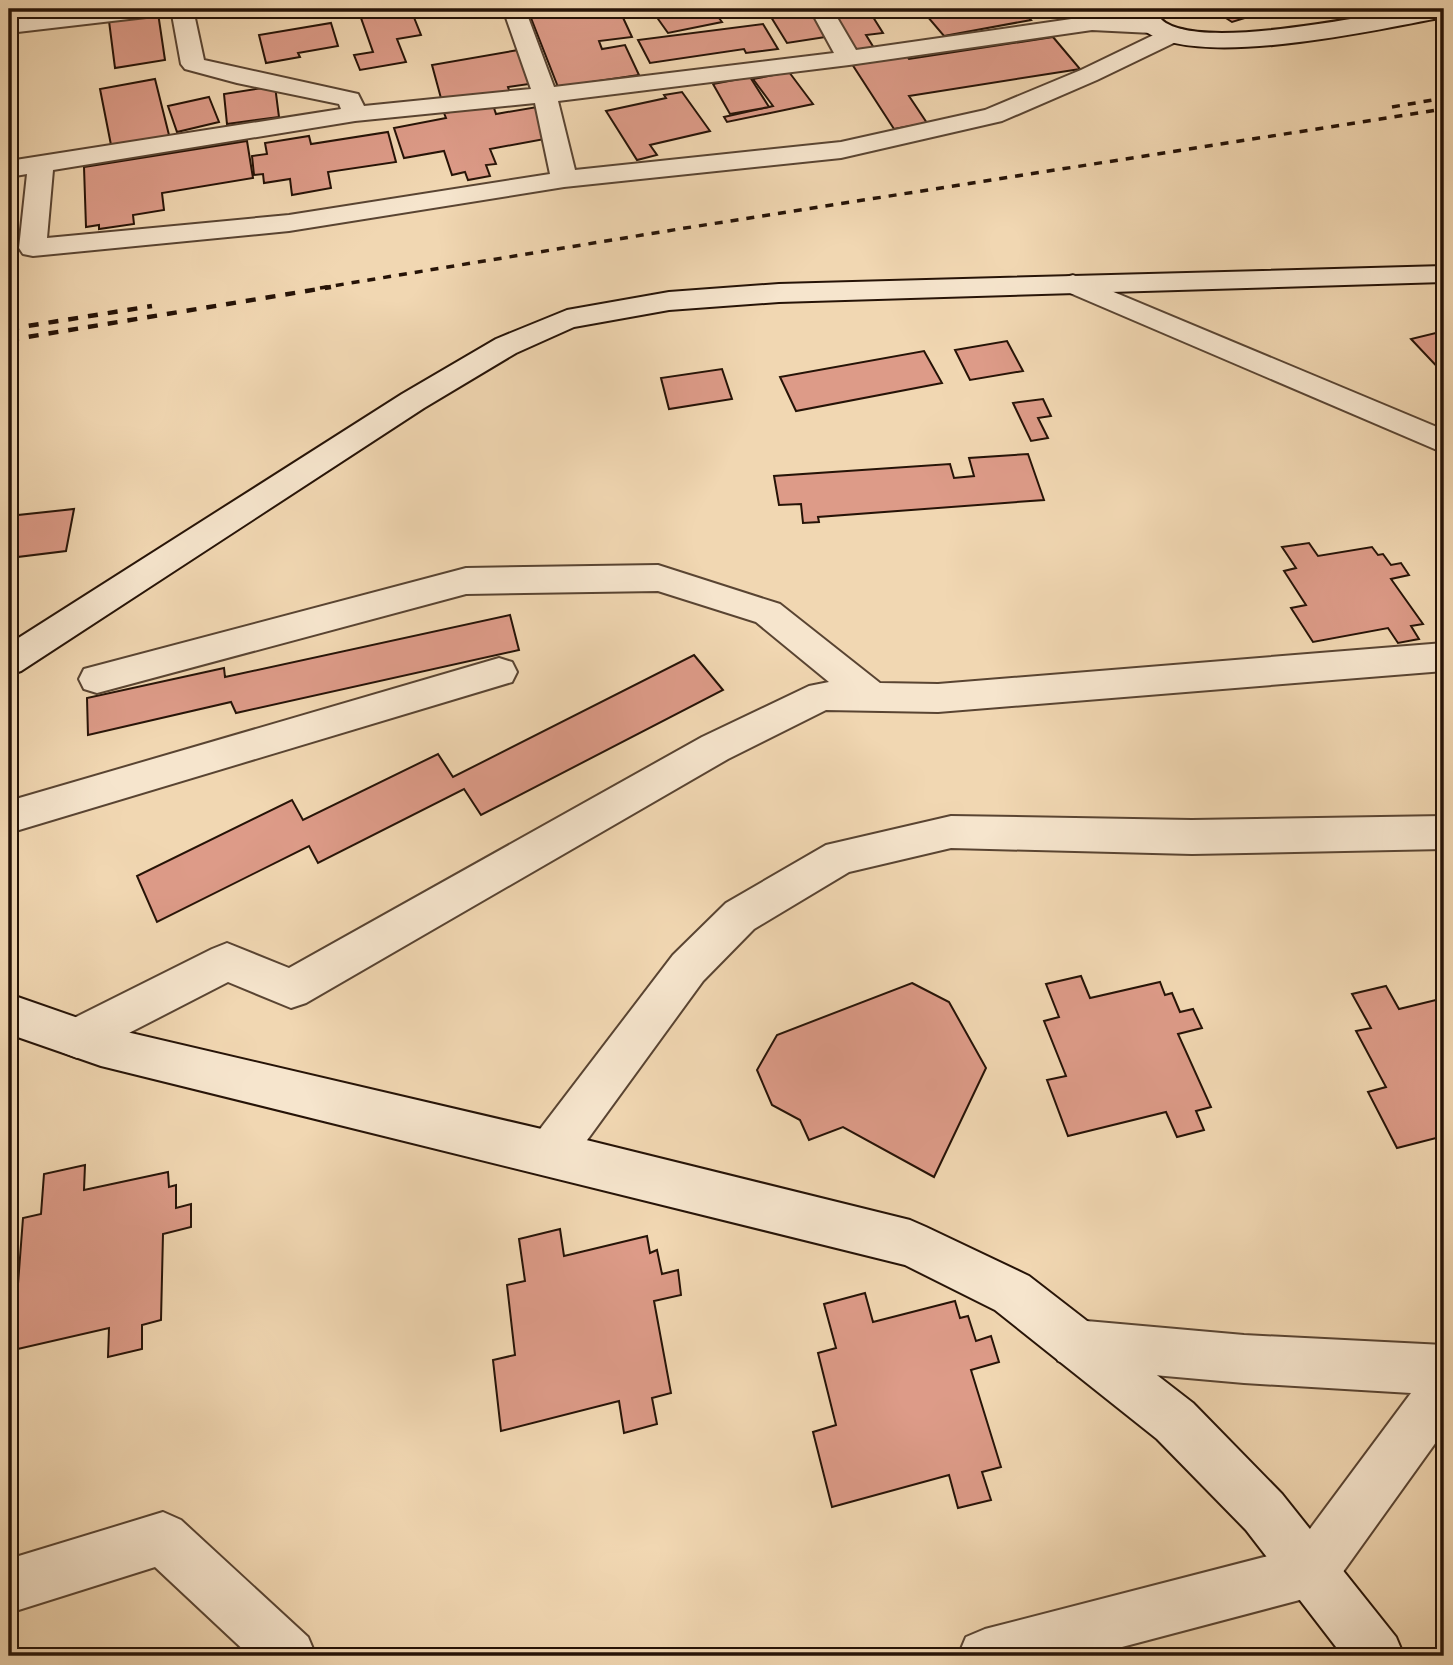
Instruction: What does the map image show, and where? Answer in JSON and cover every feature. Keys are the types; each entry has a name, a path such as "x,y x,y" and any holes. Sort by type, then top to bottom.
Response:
{"street":[{"path":"9,26 155,9"},
{"path":"182,9 193,64 349,99 355,114"},
{"path":"514,9 545,95 564,179"},
{"path":"821,9 849,58"},
{"path":"9,169 355,114 545,95 849,58 1092,23 1158,23 1198,41 1235,41 1444,10"},
{"path":"41,164 33,248 289,223 564,179 841,150 993,116 1090,75 1158,23"},
{"path":"9,661 413,401 506,346 567,319 668,302 779,293 1444,274"},
{"path":"1073,284 1444,442"},
{"path":"97,679 466,581 659,578 768,613 873,697"},
{"path":"77,1038 227,962 291,989 715,748 822,696 938,698 1444,657"},
{"path":"9,817 499,672"},
{"path":"550,1153 688,968 740,916 840,857 951,832 1192,837 1444,832"},
{"path":"9,1014 102,1046 550,1153 910,1243 1012,1293 1175,1421 1264,1512 1377,1656"},
{"path":"1075,1344 1244,1359 1444,1370"},
{"path":"985,1656 1311,1571 1444,1390"},
{"path":"9,1586 163,1538 289,1656"}],"building":[{"path":"20,9 95,9 64,14 64,11 19,16"},
{"path":"594,9 619,9 632,37 599,41 602,49 625,45 639,75 558,87 531,18"},
{"path":"651,9 712,9 722,22 668,33"},
{"path":"868,9 883,33 866,35 874,48 853,51 830,14"},
{"path":"921,9 1021,9 1031,20 944,36"},
{"path":"1212,9 1268,9 1271,10 1232,22"},
{"path":"411,10 421,35 397,39 406,62 360,70 354,55 373,52 361,18"},
{"path":"816,11 832,36 787,43 771,17"},
{"path":"158,13 165,60 115,68 109,21"},
{"path":"331,23 338,46 298,53 300,57 266,63 259,35"},
{"path":"763,24 778,49 746,53 744,49 650,63 638,40"},
{"path":"1053,37 1080,69 909,96 927,123 894,129 850,61 905,53 909,59"},
{"path":"524,49 536,83 508,87 510,93 442,102 432,65"},
{"path":"789,72 813,104 727,122 724,117 773,106 753,79"},
{"path":"750,77 769,107 730,114 713,84"},
{"path":"155,79 170,139 112,150 100,89"},
{"path":"275,86 279,117 227,124 224,94"},
{"path":"682,92 710,131 650,145 657,155 637,160 606,111"},
{"path":"209,97 219,122 177,132 168,106"},
{"path":"493,105 496,114 537,107 550,138 490,149 496,164 486,165 490,176 468,180 465,172 452,175 444,151 404,158 394,128 446,118 444,113"},
{"path":"388,132 396,162 328,172 331,188 292,195 290,179 264,183 263,174 254,175 252,156 267,154 265,143 309,136 311,144"},
{"path":"247,141 253,178 162,193 164,210 133,215 134,224 99,229 99,225 86,227 84,167"},
{"path":"1444,331 1444,374 1411,339"},
{"path":"1007,341 1023,371 970,380 955,350"},
{"path":"924,351 942,383 796,411 780,377"},
{"path":"722,369 732,399 669,409 661,378"},
{"path":"1043,399 1051,416 1038,418 1048,438 1031,441 1013,403"},
{"path":"1028,454 1044,500 818,517 819,522 803,523 801,504 779,505 774,476 950,464 954,478 974,476 969,458"},
{"path":"74,509 66,551 9,558 9,516"},
{"path":"1309,543 1318,556 1372,547 1378,555 1383,554 1391,565 1401,563 1409,575 1391,579 1423,624 1411,626 1419,639 1398,643 1388,628 1313,642 1291,608 1306,605 1284,571 1296,568 1282,547"},
{"path":"510,615 519,650 236,713 231,702 88,735 87,698 224,668 225,677"},
{"path":"694,655 723,690 481,815 464,789 318,863 309,846 157,922 137,876 292,800 303,820 438,754 453,777"},
{"path":"1081,976 1090,998 1160,982 1165,995 1172,993 1180,1012 1193,1009 1202,1028 1178,1034 1211,1107 1196,1111 1204,1130 1177,1137 1166,1112 1068,1136 1047,1080 1066,1076 1044,1021 1059,1017 1046,984"},
{"path":"912,983 949,1002 986,1068 934,1177 843,1127 809,1140 800,1120 772,1105 757,1070 777,1035"},
{"path":"1386,986 1399,1009 1444,998 1444,1136 1397,1148 1368,1092 1386,1087 1356,1031 1371,1028 1352,994"},
{"path":"85,1165 84,1190 168,1172 169,1187 176,1185 176,1208 191,1204 191,1227 163,1234 161,1320 142,1325 142,1349 108,1357 109,1328 9,1351 9,1286 18,1284 23,1218 41,1214 44,1174"},
{"path":"560,1229 564,1256 647,1236 650,1253 657,1250 662,1274 678,1270 681,1295 654,1301 671,1393 652,1398 657,1424 624,1433 619,1401 501,1431 493,1360 515,1355 507,1285 525,1281 519,1239"},
{"path":"865,1293 873,1322 955,1301 960,1318 968,1316 976,1341 991,1336 999,1362 971,1370 1001,1467 982,1472 991,1500 958,1508 949,1475 832,1507 813,1432 836,1425 818,1353 836,1348 824,1304"}],"railway":[{"path":"1392,107 1444,98"},
{"path":"320,288 1444,109"},
{"path":"9,340 331,287"},
{"path":"9,329 152,306"}]}
